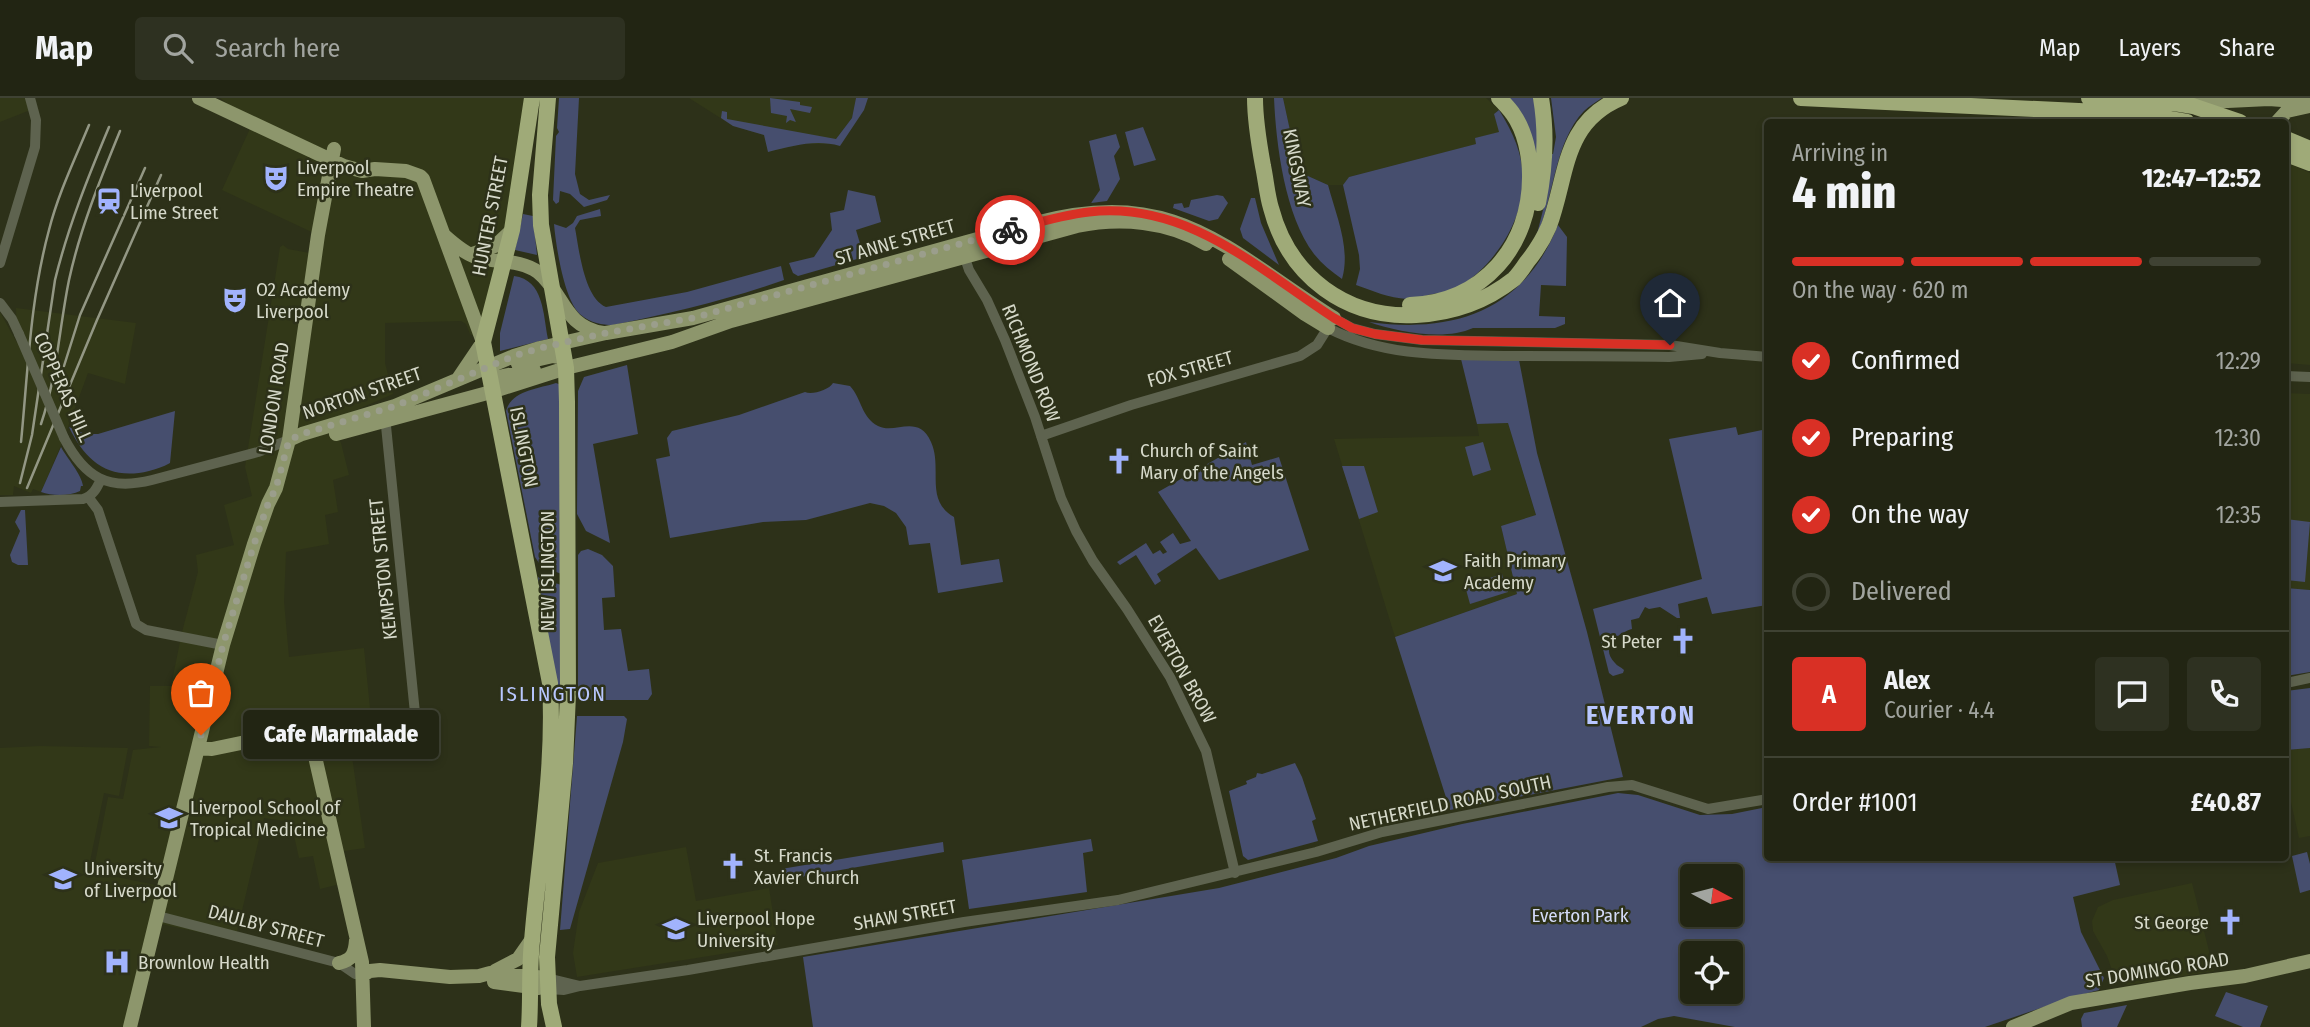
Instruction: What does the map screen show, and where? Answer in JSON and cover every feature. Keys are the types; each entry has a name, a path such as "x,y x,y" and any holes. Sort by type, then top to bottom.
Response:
{"highway":[{"name":"HUNTER STREET","path":"483,342 512,230 532,98"},
{"path":"548,98 540,195 544,254 552,287"},
{"name":"KINGSWAY","path":"1255,98 1259,144 1271,210 1298,265 1326,292 1357,307 1393,316 1424,315"},
{"name":"KINGSWAY","path":"1265,98 1271,157 1279,198 1289,229 1304,257 1334,284 1362,298 1393,306 1448,299 1476,285 1497,267 1518,238 1530,198 1530,159 1514,116 1499,98"},
{"path":"1424,315 1480,293 1505,272 1524,243 1533,222 1543,173 1545,121 1541,98"},
{"path":"1424,315 1457,310 1483,300 1516,277 1545,234 1572,145 1583,126 1599,110 1621,98"},
{"path":"1801,98 2092,110 2169,119"},
{"path":"2089,98 2174,103 2193,106 2231,119"},
{"path":"2289,140 2310,149"},
{"path":"2289,155 2310,163"},
{"name":"NEW ISLINGTON","path":"552,287 566,365 568,689 565,763 549,931 547,983 554,1027"},
{"name":"ISLINGTON","path":"483,342 550,683 552,713 549,767 532,939 529,1027"}],"main road":[{"path":"199,98 333,155"},
{"path":"2174,103 2290,100 2310,104"},
{"path":"2270,119 2276,107 2290,100"},
{"path":"2280,119 2287,111 2310,104"},
{"name":"ISLINGTON","path":"333,155 358,170 406,171 420,176 427,186 447,248 483,342"},
{"name":"LONDON ROAD","path":"130,1027 223,645 254,544 276,488 289,440 318,235 333,155"},
{"name":"ST ANNE STREET","path":"489,368 514,356 562,343 693,318 963,249 1089,223 1125,221 1153,224 1207,245 1331,323"},
{"path":"471,255 495,246 512,230"},
{"path":"445,236 471,255 528,266 552,287 566,311 576,321 592,330 606,333"},
{"name":"ST ANNE STREET","path":"491,391 566,365 671,342 963,249"},
{"path":"458,379 483,342"},
{"path":"489,368 498,377 566,365"},
{"name":"NORTON STREET","path":"289,440 395,406 489,368"},
{"name":"NORTON STREET","path":"289,440 304,443 491,391"},
{"path":"206,712 210,736 224,745"},
{"path":"198,748 209,749 294,732 305,732 314,747 357,936 363,975 364,1027"},
{"path":"339,963 354,955 357,936"},
{"path":"357,936 368,957 380,970"},
{"path":"363,975 380,970 450,977 484,974 513,962 526,950 532,939"},
{"name":"ST DOMINGO ROAD","path":"2013,1027 2071,1003 2245,976 2310,961"},
{"path":"484,974 488,981 547,983"}],"street":[{"path":"0,263 35,147 36,120 30,98"},
{"name":"RICHMOND ROW","path":"963,249 969,270 987,300 1005,340 1061,498"},
{"name":"COPPERAS HILL","path":"0,303 12,319 64,438 79,464 101,479"},
{"path":"1331,323 1349,339 1372,346 1422,354 1669,358 1715,353 1764,357"},
{"name":"FOX STREET","path":"1041,436 1131,405 1300,356 1317,345 1331,323"},
{"path":"2289,376 2310,377"},
{"name":"KEMPSTON STREET","path":"383,421 386,425 415,713"},
{"path":"0,502 75,501 89,498 101,479 115,483 137,483 258,452 289,440"},
{"path":"89,498 98,510 135,621 146,630 223,645"},
{"name":"EVERTON BROW","path":"1061,498 1093,561 1128,609 1170,677 1206,751 1235,873"},
{"path":"2289,682 2310,678"},
{"name":"NETHERFIELD ROAD SOUTH","path":"1235,873 1382,832 1599,788 1632,785 1708,809 1764,800"},
{"name":"SHAW STREET","path":"547,983 580,986 783,954 964,922 1118,900 1235,873"},
{"name":"DAULBY STREET","path":"158,916 339,963 355,974 363,975"}],"shaded area":[{"path":"0,98 31,98 33,109 0,122"},
{"path":"220,98 532,98 483,342 470,334 466,324 461,321 385,323 385,363 393,394 329,422 341,443 349,475 333,480 338,512 325,515 329,544 286,552 284,601 289,657 364,648 371,718 347,721 365,848 337,852 344,883 320,889 313,856 299,858 291,822 264,818 235,940 161,924 166,881 94,868 108,797 123,799 133,750 161,747 149,746 150,686 171,686 198,572 196,555 234,545 224,505 252,496 245,467 280,247 283,245 288,249 315,254 318,235 222,190 253,122"},
{"path":"689,98 856,98 852,118 832,144 802,144 768,152 764,135 733,126"},
{"path":"1283,98 1486,98 1499,110 1494,114 1500,132 1476,138 1477,144 1349,177 1343,185 1328,185 1299,172"},
{"path":"2289,163 2310,173 2310,365 2289,363"},
{"path":"16,308 136,323 125,384 88,373 41,492 33,489 31,493 14,486 13,495 0,495 0,312 17,343"},
{"path":"2289,393 2310,394 2310,590 2289,588"},
{"path":"1508,423 1536,516 1501,526 1517,594 1395,637 1334,439 1479,436 1477,424"},
{"name":"University of Liverpool","path":"0,748 128,748 119,796 104,793 88,871 165,887 130,1027 0,1027"},
{"path":"2310,748 2310,836 2299,838 2289,793 2289,750"},
{"name":"Liverpool Hope University","path":"686,847 696,901 769,888 778,945 577,977 573,953 579,912 598,863"},
{"path":"2192,883 2214,971 2128,985 2115,979 2107,956 2093,931 2092,921 2098,907 2113,900"}],"green space":[{"path":"559,98 579,98 575,174 580,194 589,200 610,195 607,200 584,207 570,194 560,191 559,202 556,204 553,200"},
{"path":"770,98 800,102 800,105 812,107 810,113 790,109 796,122 790,120 786,123 787,116 771,113"},
{"path":"856,98 868,98 864,110 840,146 813,143 768,152 764,135 733,126 721,118 722,111 727,112 727,119 836,139 852,118"},
{"path":"1274,98 1283,98 1299,172 1328,185 1344,244 1342,279 1314,254 1296,220 1280,158"},
{"path":"1506,98 1533,98 1538,114 1537,176"},
{"path":"1551,98 1602,98 1584,111 1566,138 1536,238 1556,137"},
{"path":"1499,110 1517,146 1522,164 1523,185 1517,215 1503,244 1471,279 1448,291 1410,299 1381,294 1356,285 1360,269 1359,255 1343,185 1349,177 1476,144 1475,138 1499,132 1494,114"},
{"path":"1143,127 1156,160 1134,166 1125,132"},
{"path":"1116,134 1120,147 1114,156 1120,179 1107,201 1091,203 1100,190 1089,141"},
{"path":"848,190 875,196 881,222 856,230 864,257 798,276 793,273 789,263 814,257 832,230 830,213 844,210"},
{"path":"1223,196 1228,203 1218,219 1209,221 1173,208 1174,204 1182,203 1184,208 1189,207 1191,200"},
{"path":"1251,198 1255,198 1261,223 1279,265 1243,238 1240,229"},
{"path":"600,209 601,216 580,220 575,228 588,284 592,294 606,307 687,292 781,266 784,280 678,311 613,325 593,322 581,315 570,298 562,272 554,224 566,228 577,216"},
{"path":"523,214 533,216 537,255 515,250"},
{"path":"1558,225 1567,237 1566,286 1541,285 1539,316 1565,317 1565,324 1555,328 1473,328 1449,334 1421,334 1369,322 1430,324 1458,319 1483,310 1506,296 1526,278 1544,254"},
{"path":"514,276 524,279 537,291 548,339 500,351 500,333"},
{"path":"1461,359 1519,360 1537,453 1587,632 1623,777 1450,810 1395,637 1517,594 1501,526 1536,515 1508,423 1477,424"},
{"path":"627,365 638,434 593,444 610,543 586,531 577,514 578,391 584,377"},
{"path":"556,383 564,386 564,575 541,566 535,557 506,411 509,404 520,394"},
{"path":"833,383 850,386 868,418 878,426 913,427 926,433 934,452 939,502 954,517 961,565 999,559 1003,582 938,593 930,543 909,545 906,527 896,513 884,506 870,503 806,520 763,522 670,538 656,459 670,456 667,438 672,431 739,415 805,392 820,391"},
{"path":"175,411 170,463 135,473 122,473 100,466 83,450 69,427 85,434 98,434"},
{"path":"1736,427 1738,435 1764,430 1764,605 1712,614 1707,597 1678,604 1680,618 1660,607 1645,607 1639,618 1631,620 1632,629 1612,641 1609,652 1611,657 1624,670 1623,673 1613,676 1609,673 1593,609 1702,579 1669,439"},
{"path":"1246,442 1252,465 1279,457 1309,550 1219,580 1196,548 1157,574 1161,581 1155,585 1136,555 1120,565 1117,562 1146,543 1153,554 1160,550 1163,554 1167,552 1160,542 1173,533 1180,544 1191,541 1158,492"},
{"path":"1483,442 1491,470 1473,476 1465,447"},
{"path":"61,447 83,486 80,491 66,495 41,492"},
{"path":"1342,466 1364,466 1378,512 1359,519"},
{"path":"21,510 25,510 28,565 12,562 10,555 20,531 15,522"},
{"path":"2289,519 2310,522 2305,582 2289,580"},
{"path":"588,549 602,555 613,566 615,597 602,598 604,630 621,629 628,671 649,669 652,694 648,700 578,700 578,555"},
{"path":"1502,574 1508,592 1470,604 1465,586"},
{"path":"538,577 564,586 562,684 557,687"},
{"path":"2289,588 2310,590 2310,672 2289,676"},
{"path":"2310,688 2310,748 2289,750 2289,691"},
{"path":"577,716 624,716 627,719 623,742 570,929 560,930"},
{"path":"1295,763 1316,819 1312,821 1318,841 1248,860 1243,856 1229,791 1247,784 1246,781 1256,777 1257,773 1262,774"},
{"name":"Everton Park","path":"1618,793 1638,795 1700,815 1732,814 1764,808 1764,861 2115,861 2120,885 2073,897 2081,932 2104,978 2099,990 1985,1027 1735,1027 1674,1016 1658,1019 1641,1027 813,1027 803,957 1219,888 1336,858 1369,846 1462,824"},
{"path":"1091,839 1093,851 1083,853 1087,892 969,909 962,860"},
{"path":"943,842 944,852 783,880 781,869"},
{"path":"2307,852 2310,890 2300,893 2292,856"},
{"path":"2226,992 2268,1006 2260,1027 2243,1027 2215,1016"},
{"path":"2127,1005 2117,1027 2082,1027 2081,1019 2084,1013"}],"railway":[{"path":"21,442 31,336 43,256 57,203 89,125"},
{"path":"20,483 32,435 55,280 79,202 109,127"},
{"path":"41,424 51,389 66,298 79,242 120,131"},
{"path":"64,366 80,315 145,168"},
{"path":"27,488 161,175"}],"way so far":[{"path":"201,735 223,645 254,544 276,488 289,440 395,406 514,356 575,339 693,318 1010,230"}],"place":[{"name":"Liverpool Empire Theatre","path":"276,178"},
{"name":"Liverpool Lime Street","path":"109,201"},
{"name":"O2 Academy Liverpool","path":"235,300"},
{"name":"Church of Saint Mary of the Angels","path":"1119,461"},
{"name":"Faith Primary Academy","path":"1443,571"},
{"name":"St Peter","path":"1683,641"},
{"name":"Cafe Marmalade","path":"201,735"},
{"name":"Liverpool School of Tropical Medicine","path":"169,818"},
{"name":"St. Francis Xavier Church","path":"733,866"},
{"name":"University of Liverpool","path":"63,879"},
{"name":"St George","path":"2230,922"},
{"name":"Liverpool Hope University","path":"676,929"},
{"name":"Brownlow Health","path":"117,962"}],"district":[{"name":"ISLINGTON","path":"553,694"},
{"name":"EVERTON","path":"1641,715"}],"route":[{"path":"1010,230 1063,215 1091,211 1133,211 1170,219 1210,236 1334,318 1352,328 1375,334 1422,340 1670,345"}]}
